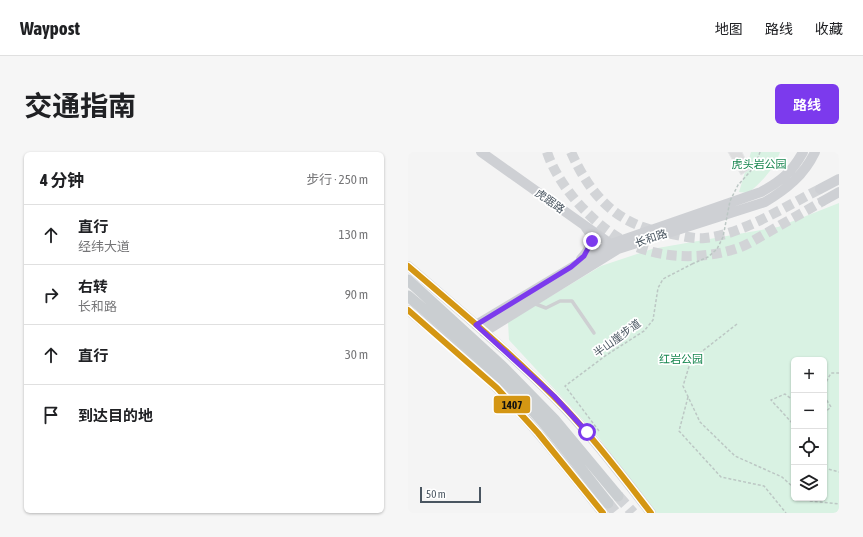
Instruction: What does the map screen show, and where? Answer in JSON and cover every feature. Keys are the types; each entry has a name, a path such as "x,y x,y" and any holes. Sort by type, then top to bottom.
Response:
{"main road":[{"name":"虎踞路","path":"481,152 579,221 618,245"},
{"name":"虎踞路","path":"492,152 618,245"},
{"name":"长和路","path":"476,325 571,267 618,245 761,192 781,181 791,170 803,152"},
{"name":"长和路","path":"484,332 618,245 765,202 786,190 799,177 815,152"},
{"path":"820,189 839,179"},
{"path":"823,201 839,192"},
{"path":"571,267 584,256 592,241 591,233 579,221"},
{"path":"408,266 484,332 554,396 587,432 651,513"},
{"path":"408,280 502,366 554,419 618,496"},
{"path":"408,296 495,372 524,401 550,430 608,503"},
{"path":"408,310 457,352 509,401 552,448 603,513"}],"lane":[{"path":"530,302 546,308 560,300 572,301 594,333"}],"path":[{"name":"半山崖步道","path":"602,436 564,386 604,356 644,331 653,320 658,288 663,279 708,257 717,249 725,230 730,201 738,185 754,166 760,152"},
{"path":"737,324 691,360 683,386 700,422 735,456 782,477 791,485"},
{"path":"827,380 831,372 839,373"},
{"path":"791,399 785,394 771,400 791,422"},
{"path":"688,397 679,431 721,477 764,486 786,513"},
{"path":"827,401 831,407 827,410"},
{"path":"827,469 839,472"},
{"path":"816,501 839,504"}],"green space":[{"name":"虎头岩公园","path":"751,152 780,152 775,164 758,185 748,193 739,192"},
{"name":"红岩公园","path":"839,203 839,513 655,513 596,434 509,340 508,322 601,266 652,249 778,227"}],"building":[{"path":"728,152 742,152 750,169 741,175"}],"tunnel":[{"path":"547,152 553,166 571,195 595,221 623,240 637,247 661,254 700,256 726,252 752,242 823,201"},
{"path":"571,152 588,184 598,197 610,208 637,225 688,237 705,238 719,236 734,231 764,218 820,189"},
{"path":"618,496 633,513"},
{"path":"608,503 616,513"}],"transit line":[{"name":"1407","path":"408,266 509,353 566,409 599,447 651,513"},
{"name":"1407","path":"408,310 497,388 538,433 603,513"}],"route":[{"path":"587,432 554,396 476,325 571,267 584,256 592,241"}]}
